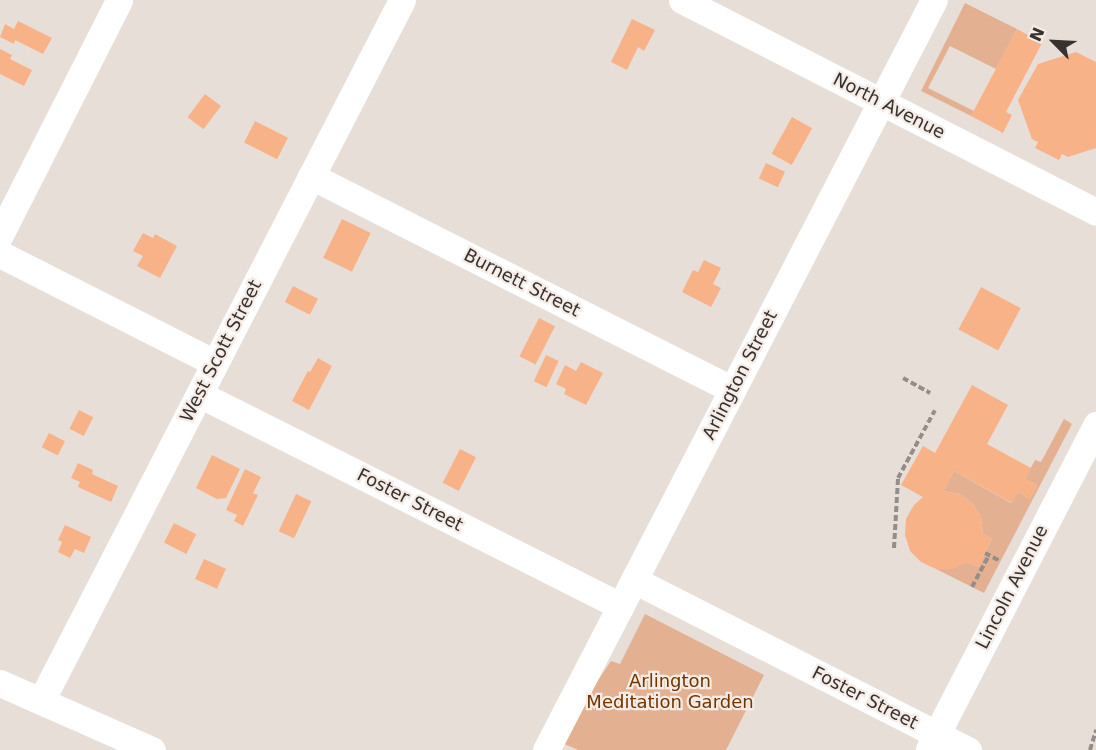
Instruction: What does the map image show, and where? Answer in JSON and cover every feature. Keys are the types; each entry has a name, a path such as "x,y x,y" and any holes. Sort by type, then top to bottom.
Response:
{"street":[{"path":"0,235 119,0"},
{"name":"West Scott Street","path":"41,701 402,0"},
{"name":"North Avenue","path":"682,0 1096,212"},
{"name":"Arlington Street","path":"546,750 934,0"},
{"name":"Burnett Street","path":"311,176 732,390"},
{"path":"0,254 215,363"},
{"name":"Foster Street","path":"199,394 621,606"},
{"name":"Lincoln Avenue","path":"933,742 1096,425"},
{"name":"Foster Street","path":"634,580 933,742 968,750"},
{"path":"0,683 152,750"}],"path":[{"path":"903,378 930,393"},
{"path":"894,548 898,478 934,410"},
{"path":"972,587 987,554 1001,562"},
{"path":"1090,750 1096,730"}],"green space":[{"path":"965,3 1017,29 996,69 950,46 928,88 974,111 971,116 921,91"},
{"path":"1064,419 1072,424 984,593 936,569 967,562 978,567 992,539 983,534 981,517 973,504 959,494 943,491 954,471 1011,503 1018,492 1030,499 1037,485 1025,479 1035,460 1041,462"},
{"name":"Arlington Meditation Garden","path":"645,614 764,675 726,750 578,750 560,742 571,720 611,661 620,664"}],"building":[{"path":"632,19 655,30 644,51 638,47 627,70 611,62"},
{"path":"18,21 52,38 43,54 15,40 14,44 0,37 5,24 14,29"},
{"path":"1017,29 1042,43 1006,112 1012,115 1003,133 971,116"},
{"path":"0,49 12,55 10,59 32,70 24,86 0,74"},
{"path":"1076,52 1096,62 1096,148 1068,157 1062,154 1059,160 1035,148 1038,142 1032,139 1018,100 1038,64"},
{"path":"205,94 221,106 204,129 188,117"},
{"path":"792,117 812,128 792,165 772,154"},
{"path":"255,121 288,138 277,159 244,142"},
{"path":"766,163 785,172 778,187 759,178"},
{"path":"342,219 371,233 352,272 323,258"},
{"path":"143,233 153,238 155,234 177,246 160,278 137,266 143,256 133,251"},
{"path":"704,260 721,268 713,284 721,288 711,307 682,292 693,270 698,272"},
{"path":"293,286 318,299 310,315 285,302"},
{"path":"981,287 1021,308 998,351 958,329"},
{"path":"539,318 555,326 536,364 519,356"},
{"path":"546,355 559,361 546,387 534,381"},
{"path":"318,358 332,366 309,410 292,401 308,371 310,372"},
{"path":"581,362 603,373 586,405 564,394 566,389 556,384 565,365 576,371"},
{"path":"972,385 1008,405 987,444 1031,468 1025,479 1037,485 1030,499 1018,492 1012,503 954,471 943,491 959,494 973,504 981,517 983,534 992,539 978,567 967,562 953,569 936,569 921,562 910,551 905,535 906,519 914,505 923,497 901,485 923,446 935,453"},
{"path":"79,410 93,417 84,436 69,429"},
{"path":"49,433 65,441 58,455 42,447"},
{"path":"460,449 476,457 459,491 443,483"},
{"path":"212,455 240,469 226,498 217,499 196,488"},
{"path":"78,463 93,470 92,474 118,486 111,502 78,487 80,482 71,478"},
{"path":"245,469 261,477 253,493 258,495 243,526 234,521 237,515 226,510"},
{"path":"296,494 311,501 294,538 279,531"},
{"path":"174,523 196,534 186,554 164,543"},
{"path":"65,525 91,537 84,553 75,549 70,558 58,552 62,542 58,540"},
{"path":"204,559 226,569 217,589 195,579"}]}
